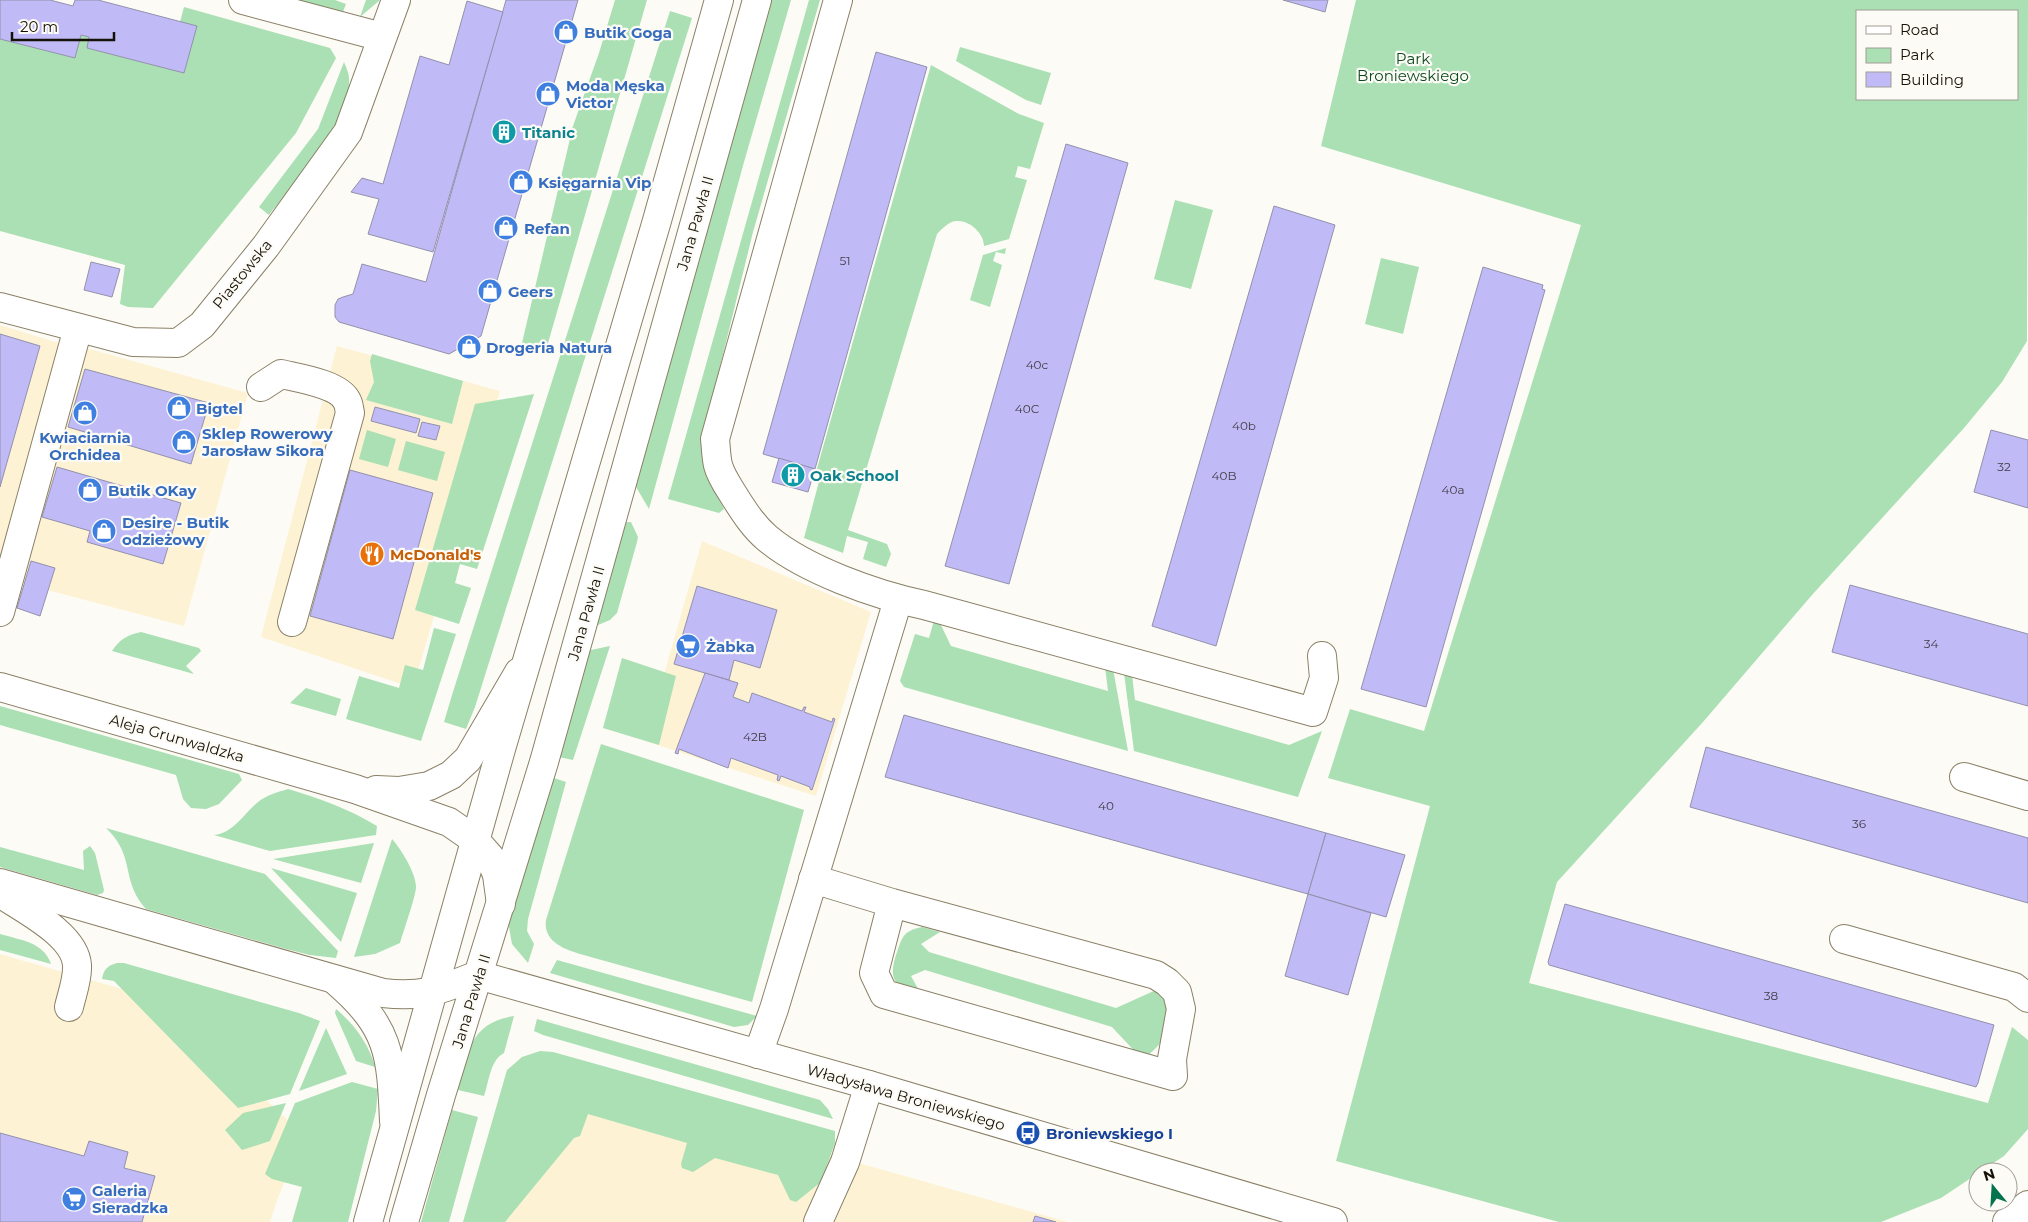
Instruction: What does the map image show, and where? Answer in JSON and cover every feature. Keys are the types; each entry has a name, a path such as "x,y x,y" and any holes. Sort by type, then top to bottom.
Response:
{"street":[{"path":"244,0 382,38"},
{"name":"Piastowska","path":"0,307 133,342 178,343 202,325 266,246 348,132 396,0"},
{"path":"368,1222 475,840 719,0"},
{"name":"Jana Pawła II","path":"404,1222 544,762 757,0"},
{"path":"838,0 715,439 718,466 731,492 750,520 766,537 790,556 898,600 934,608 1313,712 1324,678 1322,656"},
{"path":"0,612 78,328"},
{"path":"261,387 281,374 329,386 341,393 347,400 350,413 292,622"},
{"path":"758,1054 774,1009 898,600"},
{"name":"Aleja Grunwaldzka","path":"355,789 399,791 429,786 451,775 468,759 487,724 530,656"},
{"name":"Aleja Grunwaldzka","path":"0,687 355,789 448,822 475,840 490,858 500,890 501,904"},
{"path":"1964,777 2028,796"},
{"path":"813,879 892,903 1156,976 1167,982 1177,992 1181,1009 1172,1059 1174,1076 884,994 874,973 892,903"},
{"path":"0,883 336,981 396,995 433,993 478,975"},
{"path":"0,894 56,930 74,952 78,967 69,1007"},
{"path":"1844,939 2014,987 2028,998"},
{"name":"Władysława Broniewskiego","path":"478,975 869,1086 1333,1222"},
{"path":"336,981 356,998 372,1017 386,1045 390,1062 395,1125"},
{"path":"818,1222 845,1162 869,1086"},
{"path":"2006,1222 2028,1205"}],"shaded area":[{"path":"0,325 62,344 0,586"},
{"path":"337,346 500,391 413,688 261,637"},
{"path":"86,348 248,393 184,626 17,582"},
{"path":"702,541 871,612 816,796 645,741"},
{"path":"0,954 157,999 304,1135 270,1222 0,1222"},
{"path":"541,1064 862,1164 1068,1222 492,1222"}],"green space":[{"path":"282,0 335,0 346,4 341,17"},
{"path":"366,0 380,0 360,17"},
{"path":"615,0 647,0 546,350 522,343 573,126 599,53"},
{"path":"771,0 791,0 744,162 649,509 636,487 634,475"},
{"path":"809,0 820,0 753,232 705,428 712,485 724,509 719,513 668,499"},
{"name":"Park Broniewskiego","path":"1356,0 2028,0 2027,341 2002,382 1964,428 1812,595 1703,722 1557,882 1529,983 1988,1103 2012,1027 2028,1040 2028,1129 2004,1156 1995,1162 1968,1162 1968,1180 1941,1198 1881,1222 1559,1222 1336,1161 1430,806 1328,778 1350,709 1424,731 1581,225 1321,146"},
{"path":"184,7 330,48 336,58 296,133 153,308 128,307 120,304 125,265 0,231 0,39 75,58 81,35 89,37 87,48 184,73 196,26 180,22"},
{"path":"670,11 692,18 475,707 466,729 444,722"},
{"path":"960,47 1051,73 1041,105 1026,100 956,61"},
{"path":"344,62 349,75 349,84 340,118 318,154 269,215 259,207 318,129"},
{"path":"931,65 1019,114 1044,123 1030,169 1018,166 1015,177 1027,180 1009,239 984,246 979,232 971,225 962,221 951,222 937,234 848,530 887,544 891,554 886,567 863,559 868,542 847,536 843,553 804,538 821,474 816,472"},
{"path":"1175,200 1213,210 1191,289 1154,279"},
{"path":"1006,248 1005,254 996,252 993,261 1002,265 990,307 970,300 983,255"},
{"path":"1381,258 1419,267 1403,334 1365,324"},
{"path":"372,354 463,381 452,424 366,400 374,382 370,361"},
{"path":"534,394 477,569 460,564 455,583 471,588 459,624 415,610 475,404"},
{"path":"367,430 396,439 388,467 359,459"},
{"path":"406,441 445,452 437,481 398,470"},
{"path":"625,522 631,522 638,537 637,542 617,613 610,620 598,625 594,623"},
{"path":"935,617 938,619 951,646 1108,691 1105,667 1113,669 1128,751 904,687 900,681 915,634 929,638"},
{"path":"434,628 456,634 421,741 346,719 359,676 399,688 405,665 423,670"},
{"path":"141,632 199,648 201,651 186,666 194,674 112,651 124,638"},
{"path":"610,646 573,760 554,756 583,656 591,650"},
{"path":"622,658 676,676 659,745 603,728"},
{"path":"1124,673 1132,675 1135,700 1289,745 1322,731 1298,797 1134,751"},
{"path":"306,688 341,699 336,716 290,703"},
{"path":"0,706 239,774 242,780 219,804 206,809 191,808 183,799 176,775 0,725"},
{"path":"601,744 804,810 752,1002 574,952 561,947 551,939 546,927 546,920"},
{"path":"548,776 566,782 528,919 527,931 534,944 528,963 512,944 508,922"},
{"path":"288,789 334,804 356,814 377,826 376,835 270,851 214,835 228,830 261,800"},
{"path":"106,828 265,874 338,951 336,958 310,955 286,949 146,909 134,891 122,849 115,837"},
{"path":"392,839 404,855 415,881 416,887 412,906 400,943 375,954 354,957"},
{"path":"374,843 361,883 273,859"},
{"path":"90,846 95,853 104,890 103,893 97,895 0,867 0,847 84,870 83,851"},
{"path":"271,868 357,893 341,942"},
{"path":"922,927 940,932 921,944 929,952 1116,1008 1156,990 1165,1001 1169,1012 1170,1020 1165,1036 1155,1049 1142,1059 1112,1027 925,970 911,976 922,996 905,990 896,982 893,976 894,962 905,935 911,930"},
{"path":"0,934 37,946 48,957 51,964 0,950"},
{"path":"557,960 757,1016 748,1025 734,1027 550,973"},
{"path":"117,963 124,963 299,1013 320,1021 290,1094 238,1108 114,981 102,979 106,968"},
{"path":"336,1009 360,1035 369,1050 375,1067 356,1061 335,1013"},
{"path":"514,1016 504,1053 499,1056 493,1066 484,1096 458,1090 468,1052 479,1033 488,1025"},
{"path":"537,1019 820,1100 828,1109 833,1119 543,1035 534,1031"},
{"path":"326,1028 347,1074 299,1091"},
{"path":"540,1051 553,1052 835,1131 835,1143 821,1182 796,1202 790,1200 778,1175 715,1158 693,1172 682,1168 681,1164 687,1143 588,1114 580,1136 574,1138 505,1222 463,1222 507,1070 522,1057"},
{"path":"352,1082 378,1089 376,1111 348,1222 292,1222 302,1187 272,1179 265,1174 295,1103"},
{"path":"286,1103 270,1141 242,1150 225,1130 243,1113"},
{"path":"452,1110 478,1117 449,1222 421,1222"}],"building":[{"path":"0,0 50,0 73,6 75,0 98,0 197,26 184,73 87,48 89,37 81,35 75,58 0,39"},
{"name":"Titanic","path":"506,0 578,0 481,336 449,354 339,322 335,317 335,305 338,299 353,294 362,264 426,282"},
{"path":"1283,0 1328,0 1325,12"},
{"path":"467,1 503,12 433,252 368,234 379,199 351,192 362,178 383,184 420,56 449,65"},
{"path":"876,52 927,67 815,469 763,454"},
{"path":"1066,144 1128,163 1009,584 945,566"},
{"path":"1274,206 1335,225 1216,646 1152,626"},
{"path":"91,262 120,269 112,297 84,290"},
{"path":"1483,267 1543,285 1542,289 1545,290 1426,707 1361,689"},
{"path":"0,334 40,346 0,487"},
{"path":"85,369 209,403 191,464 68,427"},
{"path":"375,407 420,419 416,433 371,421"},
{"path":"422,422 440,426 436,440 418,436"},
{"path":"1991,430 2028,440 2028,508 1974,492"},
{"name":"Oak School","path":"779,458 815,469 808,492 772,482"},
{"path":"57,467 181,503 163,564 87,542 90,531 42,517"},
{"name":"McDonald's","path":"350,470 433,493 393,639 310,616"},
{"path":"31,561 55,568 40,616 17,608"},
{"path":"1850,585 2028,634 2028,706 1832,652"},
{"path":"697,586 777,610 760,668 734,660 729,680 674,664"},
{"path":"705,673 738,683 733,697 749,703 752,693 802,711 806,707 804,712 832,722 833,718 835,719 812,790 810,787 781,776 779,781 777,780 778,775 731,758 728,768 679,749 678,754 675,753"},
{"path":"904,715 1326,833 1308,894 885,777"},
{"path":"1706,747 2028,838 2028,903 1690,807"},
{"path":"1326,833 1405,855 1386,917 1308,894"},
{"path":"1308,894 1371,913 1348,995 1285,976"},
{"path":"1565,904 1994,1025 1978,1083 1976,1087 1549,965 1548,962"},
{"name":"Galeria Sieradzka","path":"0,1133 84,1156 89,1141 128,1152 124,1168 155,1176 142,1222 0,1222"},
{"path":"1035,1216 1056,1222 1033,1222"}],"place":[{"name":"Butik Goga","path":"566,32"},
{"name":"Moda Męska Victor","path":"548,94"},
{"name":"Titanic","path":"504,132"},
{"name":"Księgarnia Vip","path":"521,182"},
{"name":"Refan","path":"506,228"},
{"name":"Geers","path":"490,291"},
{"name":"Drogeria Natura","path":"469,347"},
{"name":"Bigtel","path":"179,408"},
{"name":"Kwiaciarnia Orchidea","path":"85,413"},
{"name":"Sklep Rowerowy Jarosław Sikora","path":"184,442"},
{"name":"Oak School","path":"793,475"},
{"name":"Butik OKay","path":"90,490"},
{"name":"Desire - Butik odzieżowy","path":"104,531"},
{"name":"McDonald's","path":"372,554"},
{"name":"Żabka","path":"688,646"},
{"name":"Broniewskiego I","path":"1028,1133"},
{"name":"Galeria Sieradzka","path":"74,1199"}]}
